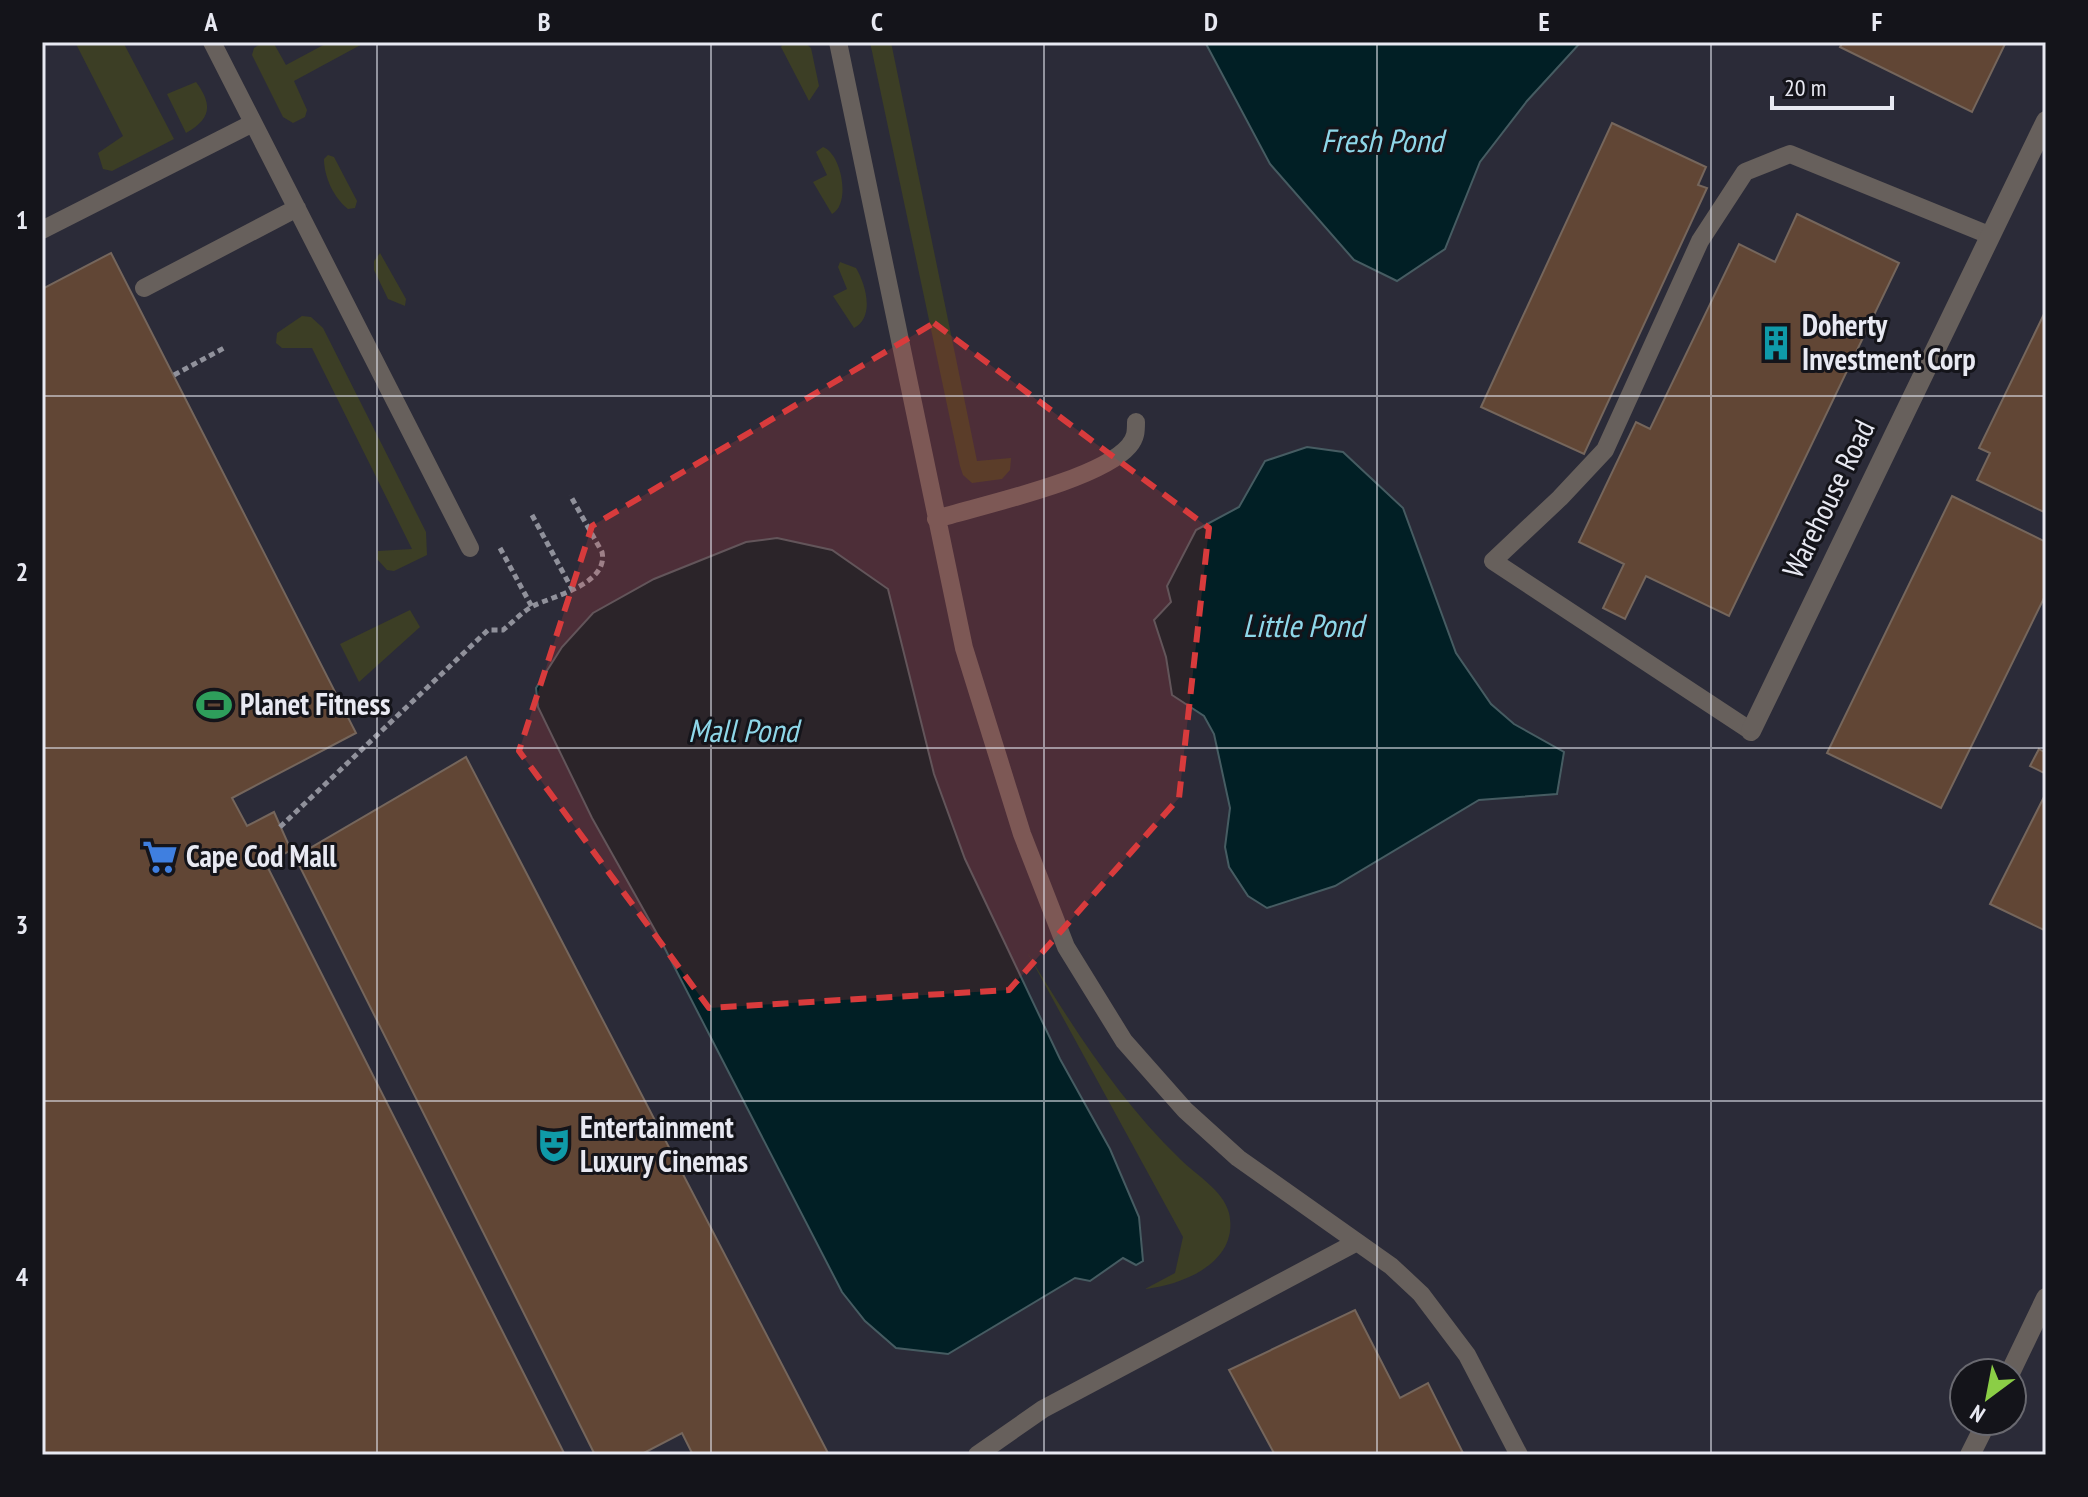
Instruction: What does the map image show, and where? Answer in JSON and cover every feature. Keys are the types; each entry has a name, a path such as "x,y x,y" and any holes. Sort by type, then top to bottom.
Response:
{"street":[{"name":"Warehouse Road","path":"1751,731 2046,121"},
{"path":"2018,1357 2046,1298"},
{"path":"1970,1455 1979,1437"}],"lane":[{"path":"212,42 470,548"},
{"path":"838,42 964,648 1022,834 1066,947 1124,1041 1185,1110 1238,1158 1400,1275 1441,1320 1467,1355 1519,1455"},
{"path":"42,230 253,123"},
{"path":"1751,731 1493,561 1560,498 1605,450 1700,241 1745,172 1790,154 1989,235"},
{"path":"144,288 297,208"},
{"path":"936,519 1084,473 1110,461 1129,446 1136,433 1136,422"},
{"path":"977,1455 1043,1409 1357,1242"}],"path":[{"path":"174,375 224,348"},
{"path":"280,827 488,630 503,630 532,607 573,591 599,569 604,560 570,495"},
{"path":"532,515 573,591"},
{"path":"493,535 532,607"}],"highlighted area":[{"path":"934,323 1209,528 1179,798 1009,990 709,1008 519,751 592,526"}],"shaded area":[{"path":"75,42 123,42 174,139 112,171 103,169 98,153 123,136"},
{"path":"263,42 273,42 286,65 329,42 366,42 294,81 307,110 305,117 293,123 283,117 252,55 254,48"},
{"path":"784,42 804,42 811,48 819,86 809,101 781,47"},
{"path":"870,42 891,42 977,461 1011,458 1010,470 1002,479 972,483 963,475 960,466"},
{"path":"196,82 205,98 207,111 205,117 186,133 167,94"},
{"path":"823,147 835,159 842,179 841,200 832,214 813,182 827,175 816,152"},
{"path":"328,155 334,157 357,201 355,208 348,209 331,187 324,166"},
{"path":"380,253 406,299 405,306 388,299 374,270 374,261"},
{"path":"840,262 856,268 867,300 865,316 854,328 833,296 847,289 838,267"},
{"path":"302,316 311,317 323,328 426,532 427,555 394,571 387,570 377,559 378,551 412,549 312,348 282,348 276,343 277,333"},
{"path":"410,610 420,627 359,682 340,644"},
{"path":"1027,952 1116,1087 1157,1136 1215,1190 1226,1205 1230,1230 1226,1245 1217,1258 1191,1276 1145,1289 1175,1273 1183,1237"}],"water":[{"name":"Fresh Pond","path":"1205,42 1581,42 1527,101 1480,162 1445,249 1397,281 1354,260 1270,164"},
{"name":"Little Pond","path":"1307,447 1343,452 1403,508 1456,653 1491,704 1514,724 1564,752 1557,794 1479,800 1335,886 1267,908 1248,896 1229,867 1225,847 1230,808 1214,734 1204,716 1172,695 1166,657 1154,620 1171,602 1167,586 1196,530 1239,507 1265,461"},
{"name":"Mall Pond","path":"777,538 832,550 888,589 934,774 965,859 1060,1059 1110,1149 1139,1217 1143,1261 1136,1265 1123,1258 1090,1281 1075,1278 948,1354 896,1348 865,1321 842,1292 660,939 592,818 538,707 536,688 562,647 593,613 654,579 746,542"}],"building":[{"path":"1843,42 2006,42 1972,112 1840,47"},
{"path":"1612,123 1706,167 1698,185 1707,188 1584,454 1481,407"},
{"name":"Doherty Investment Corp","path":"1797,214 1899,263 1729,616 1646,576 1625,619 1603,608 1624,564 1579,542 1636,422 1650,429 1739,244 1775,262"},
{"name":"Cape Cod Mall","path":"111,253 356,733 232,798 247,826 274,812 291,850 266,864 565,1455 42,1455 42,289"},
{"name":"Doherty Investment Corp","path":"2046,310 2046,513 1977,480 1990,453 1979,448"},
{"path":"1952,496 2046,542 2046,594 1941,808 1827,753"},
{"path":"2039,749 2046,753 2046,774 2030,766"},
{"name":"Entertainment Luxury Cinemas","path":"466,757 829,1455 693,1455 682,1433 640,1455 595,1455 295,857"},
{"path":"2046,793 2046,931 1990,904"},
{"path":"1355,1310 1400,1398 1428,1383 1464,1455 1275,1455 1229,1370"}],"place":[{"name":"Doherty Investment Corp","path":"1776,343"},
{"name":"Planet Fitness","path":"214,705"},
{"name":"Cape Cod Mall","path":"160,857"},
{"name":"Entertainment Luxury Cinemas","path":"554,1145"}]}
